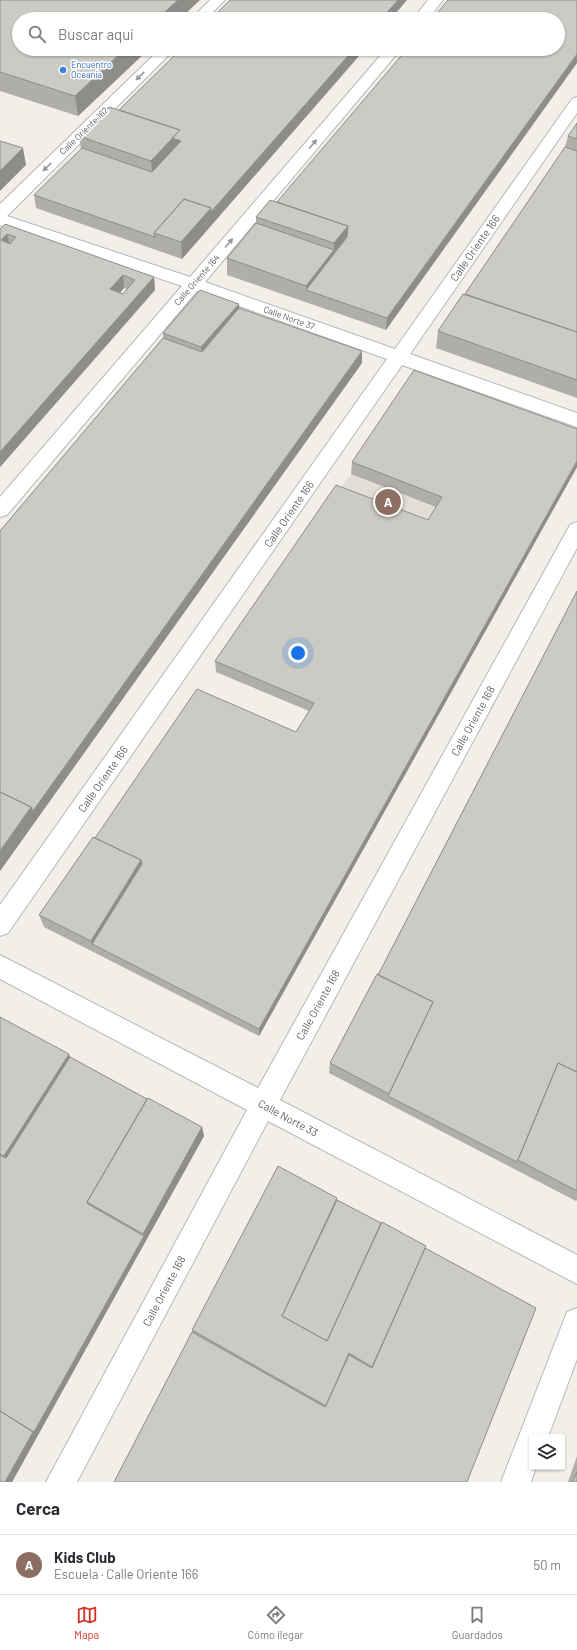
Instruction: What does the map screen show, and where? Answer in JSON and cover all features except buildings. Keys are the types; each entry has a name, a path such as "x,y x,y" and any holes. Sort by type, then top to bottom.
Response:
{"street":[{"path":"205,12 218,0"},
{"path":"426,12 436,0"},
{"name":"Calle Oriente 162","path":"0,213 161,56"},
{"name":"Calle Oriente 164","path":"0,510 388,56"},
{"name":"Calle Oriente 166","path":"0,925 577,102"},
{"name":"Calle Norte 37","path":"0,219 194,284 577,420"},
{"name":"Calle Oriente 168","path":"61,1482 263,1105 577,530"},
{"name":"Calle Norte 33","path":"0,966 577,1270"},
{"path":"534,1434 577,1322"},
{"path":"516,1482 529,1446"}],"shaded area":[{"path":"351,474 441,508 426,531 335,496"}],"place":[{"name":"Encuentro Oceanía","path":"63,70"},
{"name":"Kids Club","path":"388,502"}]}
